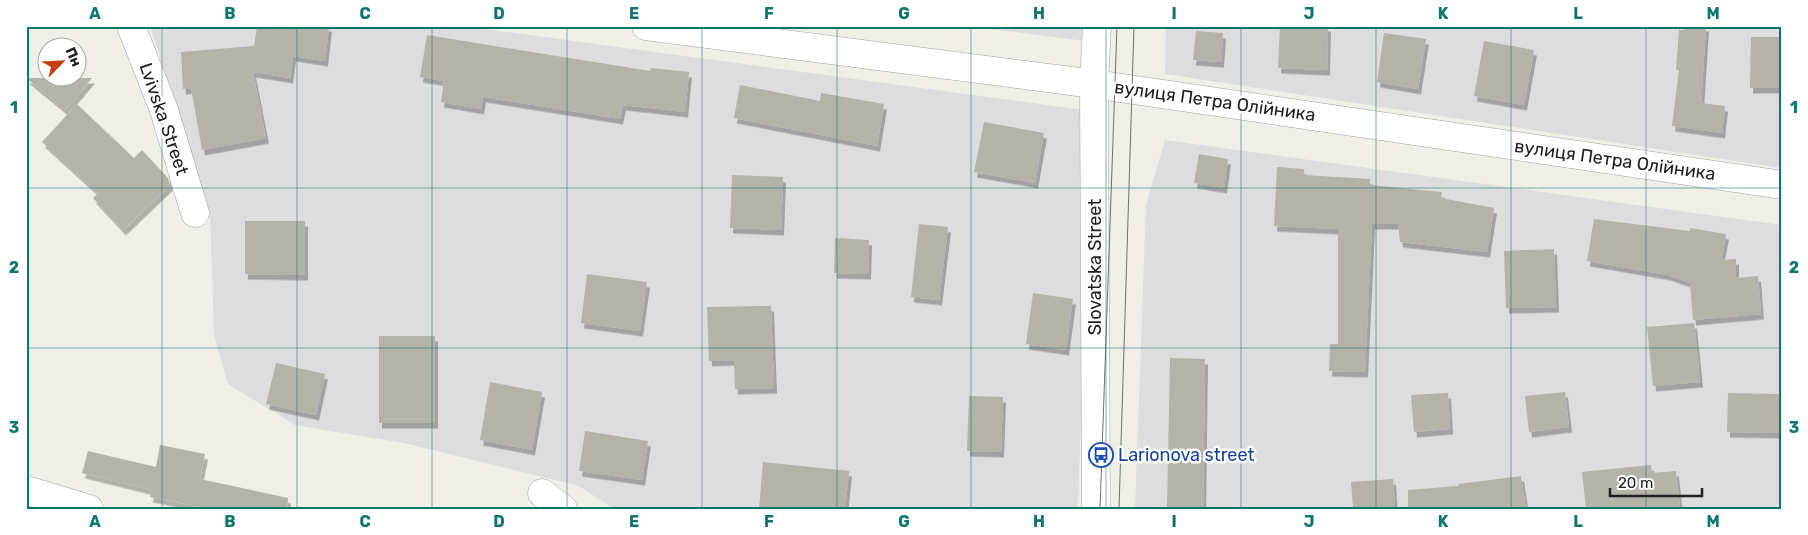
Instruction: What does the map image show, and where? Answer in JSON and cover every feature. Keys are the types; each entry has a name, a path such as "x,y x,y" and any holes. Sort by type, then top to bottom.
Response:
{"street":[{"name":"Lvivska Street","path":"131,26 164,110 195,213"},
{"name":"вулиця Петра Олійника","path":"646,26 1094,84 1782,185"},
{"name":"Slovatska Street","path":"1096,509 1094,84 1097,26"},
{"path":"26,490 89,509"}],"shaded area":[{"path":"150,26 464,26 1091,111 1078,509 614,509 579,486 404,443 295,425 228,384 214,335 210,213"},
{"path":"965,26 1087,26 1086,41"},
{"path":"1166,26 1782,26 1782,168 1165,74"},
{"path":"1165,140 1782,225 1782,509 1135,509 1146,205"}],"building":[{"path":"257,26 329,26 325,61 293,56 290,78 253,72 266,138 202,150 191,88 183,89 181,52 254,46"},
{"path":"1280,26 1328,26 1327,70 1278,68"},
{"path":"1685,26 1706,26 1701,103 1725,106 1722,133 1672,126 1679,70 1676,70 1679,30 1684,30"},
{"path":"1196,31 1223,33 1221,62 1193,60"},
{"path":"1384,33 1426,39 1418,89 1377,82"},
{"path":"427,35 650,71 651,68 689,72 685,112 623,105 620,119 483,97 481,109 441,102 444,81 420,77"},
{"path":"1751,37 1782,37 1782,88 1750,88"},
{"path":"1484,41 1534,50 1524,105 1474,96"},
{"path":"26,78 38,78 38,88"},
{"path":"740,85 820,101 821,93 884,104 877,146 734,118"},
{"path":"38,88 84,88 65,110"},
{"path":"77,104 134,158 142,150 168,178 170,185 123,230 93,198 98,193 42,142"},
{"path":"984,122 1044,133 1035,183 974,172"},
{"path":"1199,154 1228,159 1224,188 1194,183"},
{"path":"1277,167 1304,169 1304,175 1370,179 1370,185 1442,192 1441,198 1494,208 1487,252 1400,242 1398,224 1372,224 1365,372 1329,371 1330,344 1338,344 1338,229 1274,226"},
{"path":"732,175 783,177 781,230 730,228"},
{"path":"1594,219 1690,231 1690,228 1726,234 1721,260 1736,259 1736,278 1758,276 1761,314 1693,320 1690,283 1668,275 1587,261"},
{"path":"245,221 305,221 305,275 245,274"},
{"path":"919,224 948,227 939,300 911,297"},
{"path":"835,238 869,240 868,274 834,273"},
{"path":"1554,249 1556,307 1506,308 1504,251"},
{"path":"587,274 647,282 640,331 581,323"},
{"path":"1033,293 1073,299 1066,350 1026,344"},
{"path":"771,306 774,388 735,389 734,360 709,361 707,307"},
{"path":"1694,323 1700,382 1653,386 1647,327"},
{"path":"379,336 435,336 435,423 379,423"},
{"path":"1170,358 1205,359 1203,509 1167,509"},
{"path":"276,363 325,374 316,415 266,404"},
{"path":"490,382 542,392 532,450 480,440"},
{"path":"1565,392 1569,427 1529,432 1525,396"},
{"path":"1448,393 1450,429 1414,432 1411,395"},
{"path":"1728,393 1782,394 1782,433 1727,432"},
{"path":"969,396 1003,397 1001,452 967,451"},
{"path":"585,431 648,441 642,480 579,471"},
{"path":"160,445 205,454 200,479 288,498 287,509 210,509 150,497 151,490 82,473 88,451 156,467"},
{"path":"763,462 849,471 845,509 759,509"},
{"path":"1651,465 1652,473 1676,471 1680,509 1586,509 1582,472"},
{"path":"1521,476 1526,509 1408,509 1408,490 1459,486 1458,484"},
{"path":"1393,479 1395,509 1353,509 1351,482"}],"tram line":[{"path":"1100,509 1117,26"},
{"path":"1119,509 1134,26"}],"place":[{"name":"Larionova street","path":"1101,455"}]}
